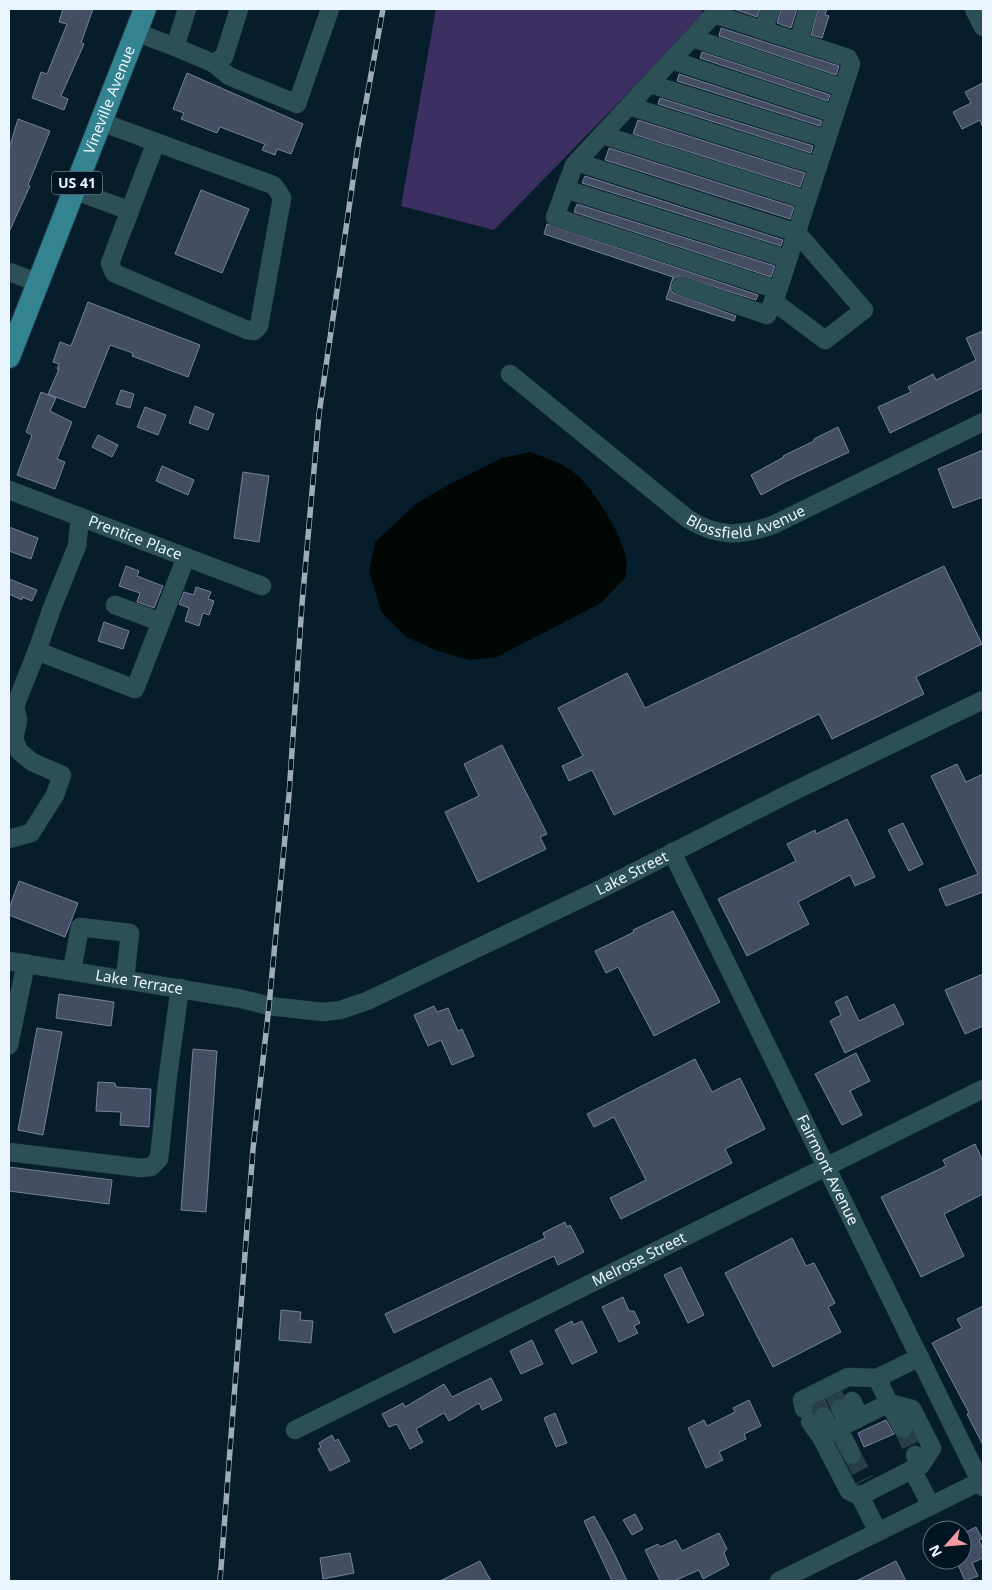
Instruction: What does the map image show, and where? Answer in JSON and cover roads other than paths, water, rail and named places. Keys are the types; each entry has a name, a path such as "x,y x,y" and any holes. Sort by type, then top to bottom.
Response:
{"main road":[{"name":"Vineville Avenue","path":"9,358 37,282 145,9"}],"street":[{"path":"174,47 187,9"},
{"path":"213,63 224,56 239,9"},
{"path":"136,32 213,63 229,76 297,104 330,9"},
{"path":"763,30 771,9"},
{"path":"798,42 808,9"},
{"path":"974,9 983,27"},
{"path":"577,162 797,233 864,310 825,340 776,296 555,217 574,165 715,12 848,58 851,64 797,233 776,296 767,315 681,286"},
{"path":"692,38 843,88"},
{"path":"671,60 835,114"},
{"path":"650,84 827,139"},
{"path":"629,106 818,166"},
{"path":"101,122 156,142 273,185 278,191 282,198 259,326 254,331 247,330 114,273 110,263 156,142"},
{"path":"602,135 807,200"},
{"path":"565,189 788,259"},
{"path":"74,190 130,211"},
{"path":"9,272 37,282"},
{"name":"Blossfield Avenue","path":"510,374 688,520 702,527 722,533 754,532 773,525 983,422"},
{"name":"Prentice Place","path":"9,490 262,586"},
{"path":"9,839 31,833 55,795 62,775 32,762 19,751 14,739 18,720 15,706 77,546 80,517"},
{"path":"37,651 135,689 186,557"},
{"path":"115,605 161,622"},
{"name":"Lake Street","path":"269,1006 323,1012 340,1010 367,1001 594,892 983,700"},
{"name":"Fairmont Avenue","path":"672,852 982,1483"},
{"path":"72,970 80,927 130,933 125,979"},
{"path":"9,1045 17,962"},
{"name":"Lake Terrace","path":"17,962 180,988 242,999 269,1006"},
{"path":"9,1152 141,1168 151,1167 160,1158 168,1075 180,988"},
{"name":"Melrose Street","path":"295,1430 983,1089"},
{"path":"840,1428 889,1403 912,1409 932,1448 916,1463 865,1489 848,1491 840,1428 840,1393 848,1377 876,1378 920,1357"},
{"path":"876,1378 902,1429"},
{"path":"840,1393 813,1409 840,1428 852,1455"},
{"path":"916,1463 931,1506"},
{"path":"779,1581 982,1483"},
{"path":"865,1489 878,1532"}],"tunnel":[{"path":"834,1394 840,1408"},
{"path":"817,1402 823,1416"},
{"path":"903,1429 915,1455"},
{"path":"852,1455 865,1480"}],"railway":[{"path":"220,1581 253,1149 289,795 302,604 319,414 358,146 383,9"}]}
